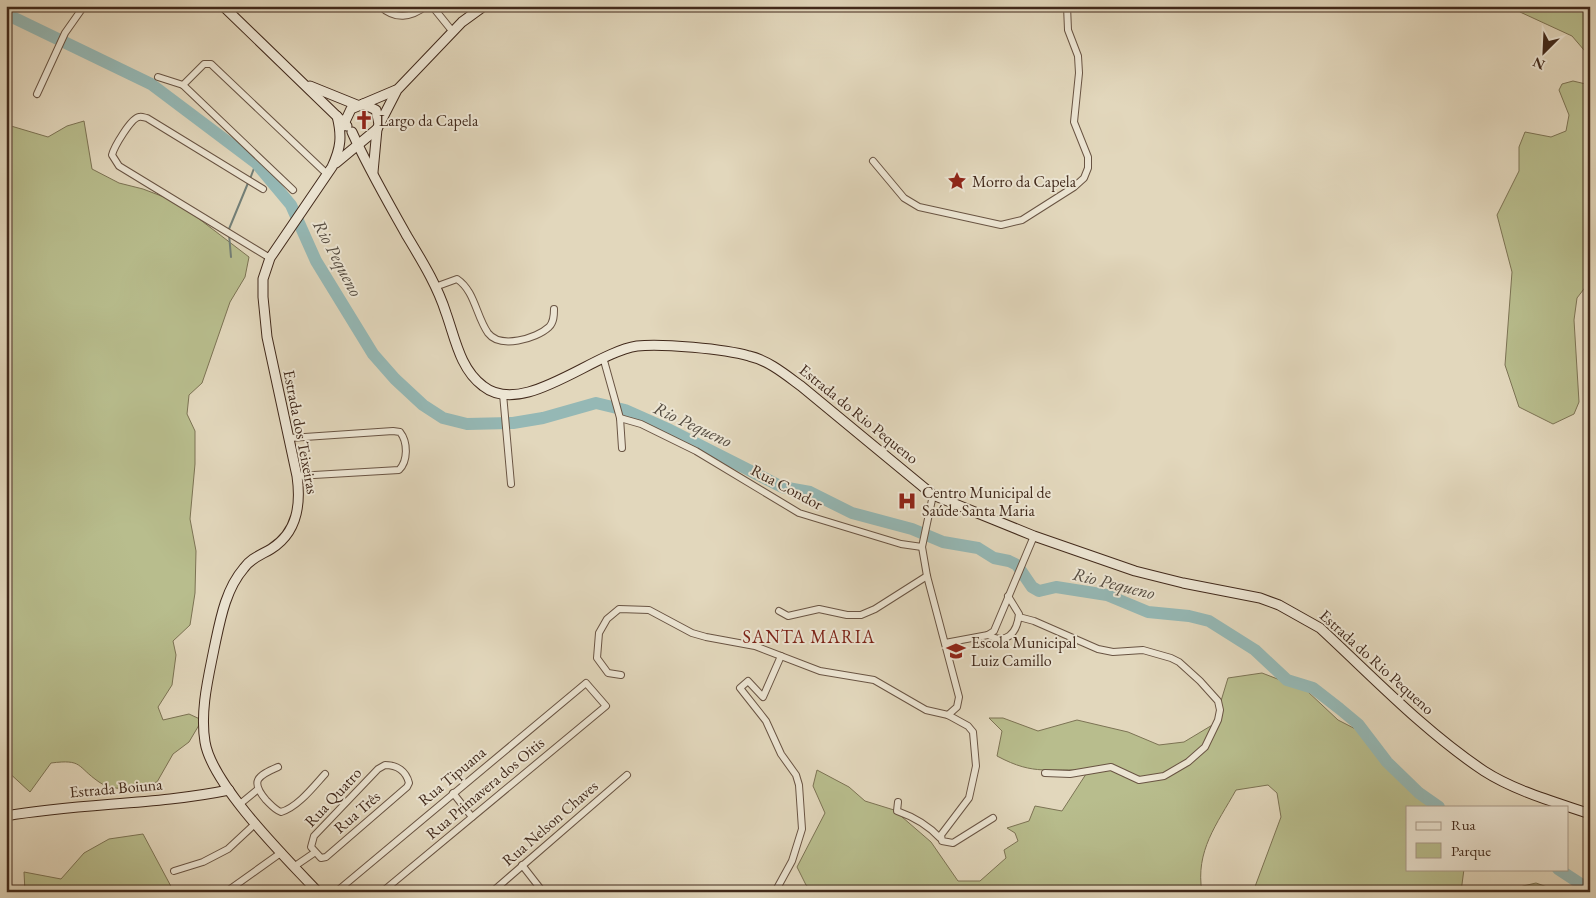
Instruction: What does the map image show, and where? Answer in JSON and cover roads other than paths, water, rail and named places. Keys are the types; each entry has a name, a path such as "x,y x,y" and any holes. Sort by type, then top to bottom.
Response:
{"street":[{"path":"37,94 65,34 84,6"},
{"path":"223,6 305,83 345,125 359,136 368,136 378,127 397,90 453,32 484,6"},
{"path":"380,6 395,15 408,17 426,6"},
{"path":"432,6 453,32"},
{"path":"874,161 904,198 919,207 1001,224 1022,220 1074,187 1084,178 1088,168 1088,157 1074,122 1080,73 1078,56 1068,30 1067,6"},
{"path":"183,85 204,64 211,64 330,171"},
{"path":"158,77 183,85 293,190"},
{"path":"305,83 376,110 378,127 374,175"},
{"path":"345,125 351,109 397,90"},
{"path":"263,189 147,118 139,117 134,120 115,146 112,156 119,166 270,258"},
{"name":"Estrada do Rio Pequeno","path":"345,125 435,287 461,358 468,371 489,391 503,394 520,394 541,389 603,357 637,346 662,346 750,356 762,361 794,381 838,414 933,495 1034,536 1135,571 1183,583 1260,598 1297,613 1320,628 1442,740 1485,772 1535,795 1567,806"},
{"name":"Estrada dos Teixeiras","path":"330,171 340,148 345,125"},
{"name":"Estrada dos Teixeiras","path":"315,891 228,790 209,758 205,742 204,702 225,603 242,569 252,558 273,548 286,536 294,522 300,495 290,438 267,337 263,297 264,279 270,258 330,171 357,144 368,136"},
{"path":"344,156 356,158 366,163"},
{"path":"435,287 457,279 466,285 488,332 496,340 506,343 548,328 553,321 554,309"},
{"path":"603,357 620,416 622,448"},
{"path":"503,394 511,484"},
{"name":"Rua Condor","path":"620,416 641,424 696,451 799,513 901,544 923,544"},
{"path":"290,438 392,431 400,432 404,438 405,456 399,470 297,476"},
{"path":"933,495 923,544 926,576 959,697 957,707 948,715"},
{"path":"945,643 988,635 995,629 1034,536"},
{"path":"779,611 788,616 820,609 860,615 875,609 926,576"},
{"path":"988,635 998,639 1008,638 1014,632 1019,617 1015,605 1008,596"},
{"path":"621,675 608,672 597,658 599,633 606,619 619,609 649,610 692,633 755,646 820,671 874,680 926,710 948,715 968,726 973,732 976,766 970,798 940,838"},
{"path":"1019,617 1034,621 1098,650 1113,652 1143,650 1171,658 1179,662 1200,681 1218,701 1220,710 1212,734 1201,752 1172,773 1164,776 1139,780 1111,767 1070,774 1045,773"},
{"path":"775,892 792,861 802,829 799,785 796,774 782,754 766,721 740,688 748,681 762,697 781,656"},
{"name":"Rua Primavera dos Oitis","path":"382,892 606,706 586,683"},
{"name":"Rua Tipuana","path":"336,892 586,683"},
{"name":"Rua Três","path":"312,850 321,858 326,857 407,787 409,783 408,778 396,766 385,765 378,769"},
{"path":"278,768 258,779 256,785 257,790 275,809 282,812 286,811 325,774"},
{"name":"Rua Quatro","path":"312,850 314,836 378,769"},
{"name":"Rua Nelson Chaves","path":"492,892 627,775"},
{"name":"Estrada Boiuna","path":"6,816 46,809 202,796 228,790"},
{"path":"240,804 257,790"},
{"path":"454,793 472,817"},
{"path":"898,802 897,811 932,828 944,843 953,843 993,818"},
{"name":"Estrada do Rio Pequeno","path":"1568,806 1590,814"},
{"path":"174,871 203,862 228,849 256,823"},
{"path":"295,866 312,850"},
{"path":"226,892 282,852"},
{"path":"522,865 543,892"}],"waterway":[{"name":"Rio Pequeno","path":"6,14 151,84 256,163 291,205 316,261 373,354 395,379 423,405 443,418 467,424 513,423 543,418 596,403 625,410 670,430 782,487 810,492 852,513 912,529 943,542 978,548 994,558 1009,561 1017,565 1032,587 1039,591 1056,587 1107,595 1148,612 1189,616 1209,621 1255,650 1287,680 1313,688 1340,709 1358,724 1387,762 1419,793 1438,806"},
{"path":"250,179 256,163"},
{"path":"229,229 248,183"},
{"path":"229,234 231,257"},
{"name":"Rio Pequeno","path":"1560,870 1590,890"}],"place":[{"name":"Largo da Capela","path":"364,120"},
{"name":"Morro da Capela","path":"957,181"},
{"name":"Centro Municipal de Saúde Santa Maria","path":"907,501"},
{"name":"Escola Municipal Luiz Camillo","path":"956,651"}],"district":[{"name":"SANTA MARIA","path":"809,636"}]}
